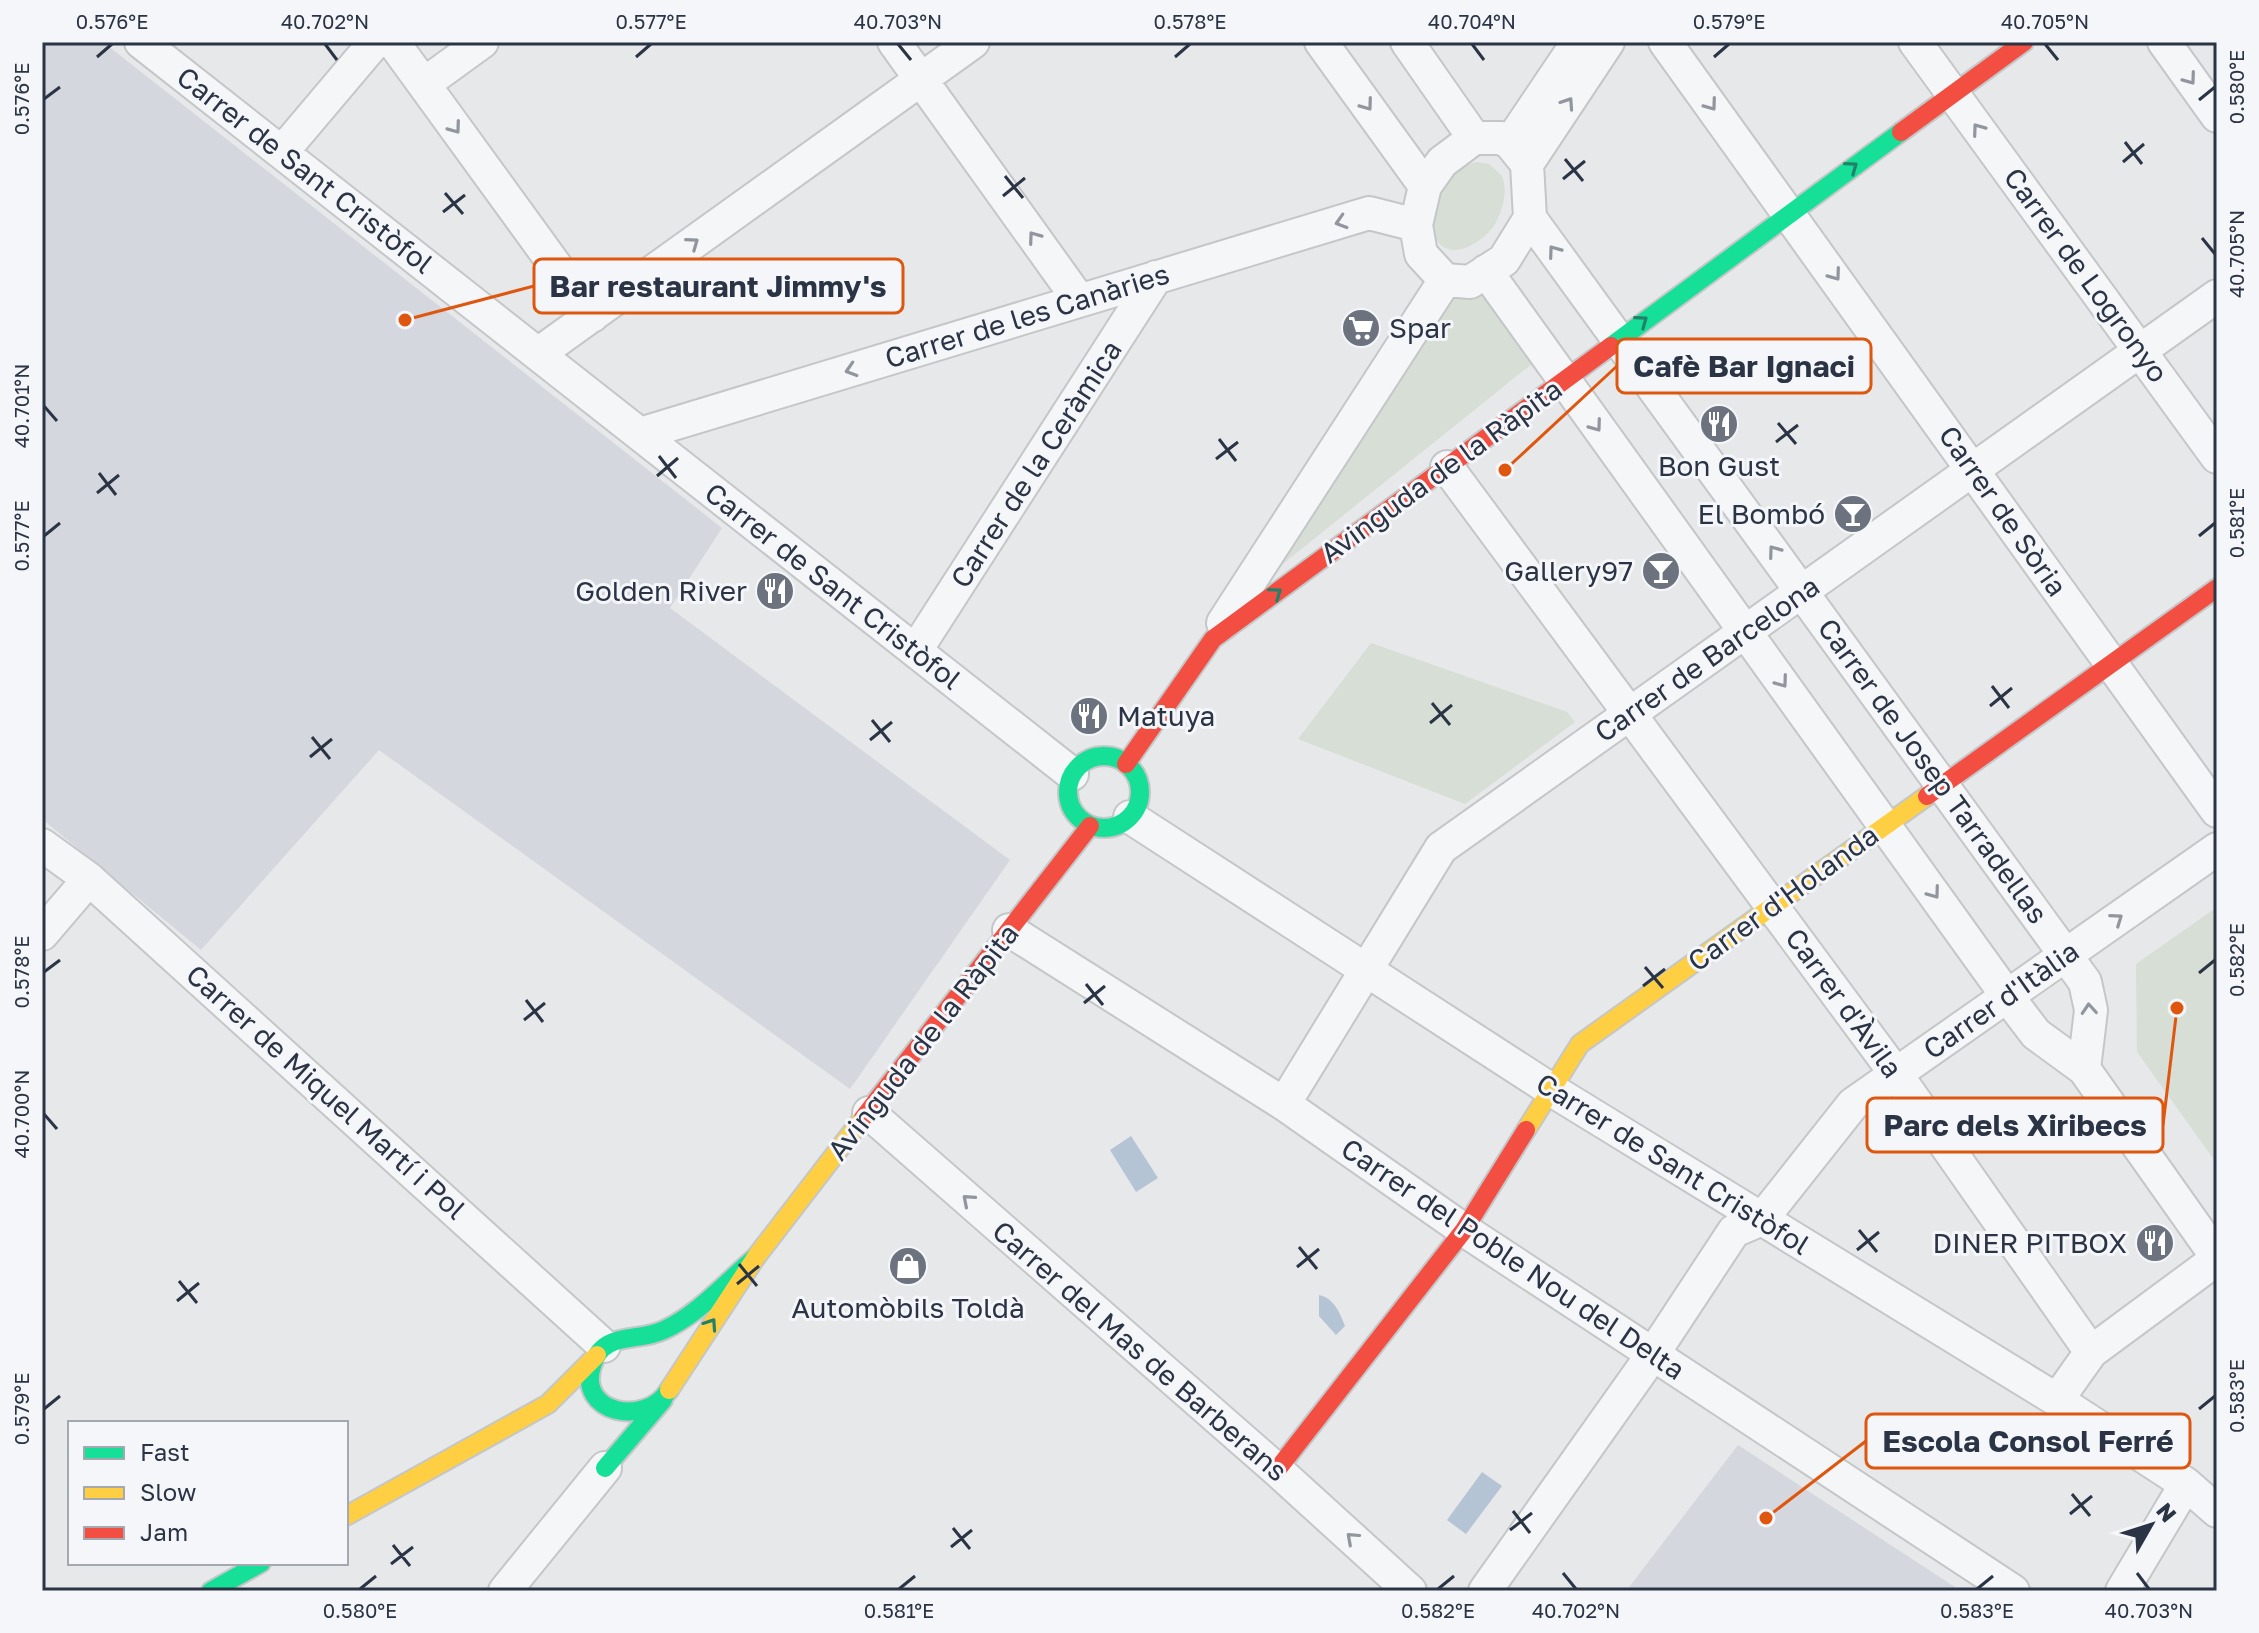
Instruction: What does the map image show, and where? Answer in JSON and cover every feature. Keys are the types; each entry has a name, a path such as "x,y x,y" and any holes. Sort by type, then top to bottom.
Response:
{"street":[{"name":"Carrer de Sant Cristòfol","path":"141,42 1072,774"},
{"path":"282,152 375,42"},
{"path":"393,42 592,316"},
{"path":"424,84 482,42"},
{"path":"894,42 1079,300"},
{"path":"538,354 973,42"},
{"path":"1321,42 1425,186"},
{"path":"1407,42 1474,138"},
{"path":"1519,154 1501,138 1474,138 1442,162 1425,186 1416,225 1421,254 1445,280 1470,282 1504,260 1530,218 1519,154 1578,42"},
{"path":"1519,154 1608,42"},
{"name":"Carrer de Sòria","path":"1665,42 2217,811"},
{"name":"Carrer de Logronyo","path":"1915,42 2217,457"},
{"name":"Avinguda de la Ràpita","path":"1126,764 1213,639 1789,212 2024,42"},
{"path":"2164,42 2216,111"},
{"name":"Carrer de les Canàries","path":"640,434 1369,213 1416,225"},
{"name":"Carrer de Josep Tarradellas","path":"1530,218 2085,982 2091,1010 2084,1069"},
{"path":"1486,271 2007,996 2036,1034 2084,1069 2217,1258 2091,1352 2057,1400"},
{"name":"Carrer de la Ceràmica","path":"916,650 1156,277"},
{"path":"1213,639 1445,280"},
{"name":"Carrer de Barcelona","path":"1284,1104 1441,848 2217,296"},
{"name":"Carrer d'Àvila","path":"1447,467 1896,1074 2091,1352"},
{"name":"Carrer d'Holanda","path":"1277,1470 1464,1230 1580,1044 2217,588"},
{"path":"1103,756 1126,764 1134,773 1139,796 1130,817 1111,828 1090,826 1077,817 1069,803 1068,788 1072,774 1080,765 1103,756"},
{"name":"Carrer de Sant Cristòfol","path":"1130,817 1550,1089 2057,1400 2186,1484 2217,1511"},
{"name":"Avinguda de la Ràpita","path":"756,1257 1090,826"},
{"name":"Carrer de Miquel Martí i Pol","path":"42,845 89,879 600,1350"},
{"name":"Carrer d'Itàlia","path":"1485,1591 1653,1354 1734,1231 1762,1219 1853,1104 2217,849"},
{"path":"42,934 89,879"},
{"name":"Carrer del Poble Nou del Delta","path":"1009,930 1284,1104 1464,1230 2013,1591"},
{"name":"Carrer del Mas de Barberans","path":"869,1113 1277,1470 1410,1591"},
{"path":"348,1515 548,1404 600,1350 625,1336 664,1331 756,1257"},
{"path":"505,1591 665,1394 756,1257"},
{"path":"548,1404 641,1414 665,1394 669,1366 665,1355 648,1339 636,1336"},
{"path":"600,1350 591,1378 595,1394 611,1409 615,1433 605,1468"},
{"path":"2122,1591 2186,1484"},
{"path":"211,1591 257,1565"}],"shaded area":[{"path":"42,42 103,42 722,528 670,608 1010,860 850,1089 379,750 201,950 42,819"},
{"path":"1477,162 1489,164 1502,176 1505,194 1500,212 1489,232 1472,245 1453,250 1445,248 1433,230 1433,208 1437,197 1458,171"},
{"path":"1489,294 1533,363 1264,579 1447,295"},
{"path":"1371,643 1567,712 1575,722 1465,804 1298,739"},
{"path":"2217,907 2217,1164 2137,1052 2136,964"},
{"path":"1738,1445 1961,1591 1626,1591"}],"water":[{"path":"1131,1136 1158,1178 1136,1192 1110,1150"},
{"path":"1319,1295 1339,1311 1345,1326 1336,1335 1319,1316"},
{"path":"1482,1472 1502,1486 1466,1534 1447,1520"}],"traffic: fast":[{"path":"1611,346 1901,132"},
{"path":"1104,756 1124,762 1134,772 1140,792 1134,812 1124,822 1104,828 1084,822 1074,812 1068,792 1074,772 1084,762 1104,756"},
{"path":"669,1390 658,1402 645,1409 616,1410 594,1395 590,1382 592,1366 597,1355 612,1342 654,1334 677,1323 756,1257"},
{"path":"605,1468 663,1400"},
{"path":"211,1591 257,1565"}],"traffic: slow":[{"path":"1526,1130 1580,1044 1927,796"},
{"path":"669,1390 756,1257 863,1118"},
{"path":"348,1515 548,1404 597,1355"}],"traffic: jam":[{"path":"1901,132 2024,42"},
{"path":"1126,764 1213,639 1611,346"},
{"path":"1927,796 2217,588"},
{"path":"863,1118 1090,826"},
{"path":"1277,1470 1464,1230 1526,1130"}],"place":[{"name":"Bar restaurant Jimmy's","path":"405,320"},
{"name":"Spar","path":"1361,328"},
{"name":"Bon Gust","path":"1719,424"},
{"name":"Cafè Bar Ignaci","path":"1505,470"},
{"name":"El Bombó","path":"1853,514"},
{"name":"Gallery97","path":"1661,571"},
{"name":"Golden River","path":"775,591"},
{"name":"Matuya","path":"1089,716"},
{"name":"Parc dels Xiribecs","path":"2177,1008"},
{"name":"DINER PITBOX","path":"2155,1243"},
{"name":"Automòbils Toldà","path":"908,1266"},
{"name":"Escola Consol Ferré","path":"1766,1518"}]}
